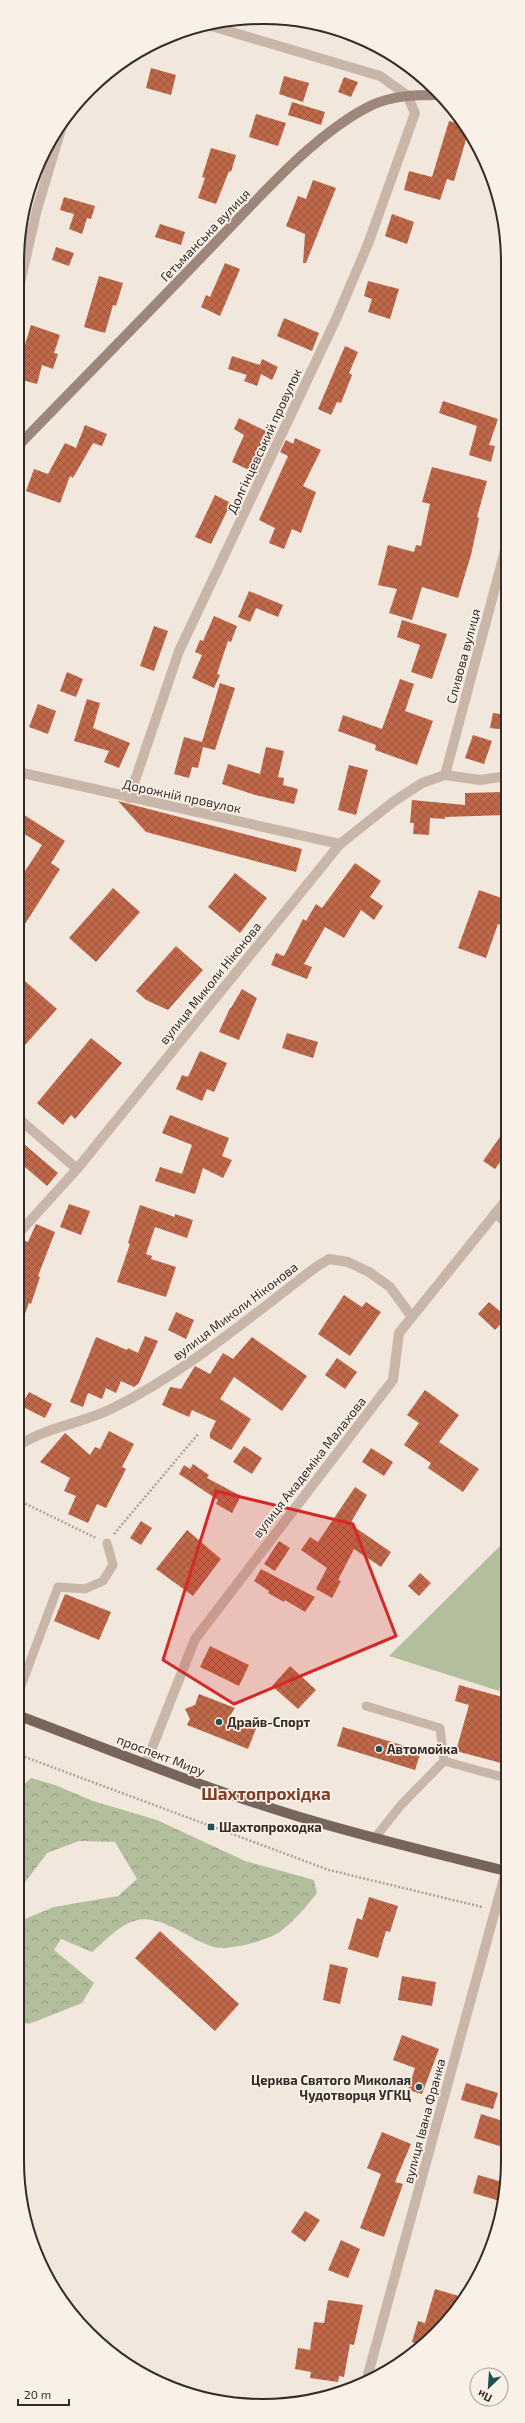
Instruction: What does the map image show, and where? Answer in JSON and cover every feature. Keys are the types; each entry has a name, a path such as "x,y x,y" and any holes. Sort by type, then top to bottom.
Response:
{"main road":[{"name":"проспект Миру","path":"24,1717 223,1792 374,1839 501,1870"}],"street":[{"path":"219,28 380,76 407,95"},
{"name":"Гетьманська вулиця","path":"24,440 237,220 319,142 357,113 371,105 407,95 432,95"},
{"name":"Долгінцевський провулок","path":"129,798 179,651 337,317 368,244 415,113 407,95"},
{"path":"24,266 37,209 58,140"},
{"name":"Сливова вулиця","path":"445,775 501,565"},
{"name":"Дорожній провулок","path":"24,773 340,844"},
{"path":"445,775 480,780 501,777"},
{"name":"вулиця Миколи Ніконова","path":"24,1227 77,1169 340,844 393,802 422,782 445,775"},
{"path":"24,1123 77,1169"},
{"name":"вулиця Академіка Малахова","path":"146,1763 195,1639 393,1380 399,1333 501,1206"},
{"path":"495,1213 501,1218"},
{"name":"вулиця Миколи Ніконова","path":"24,1443 58,1426 110,1409 193,1362 316,1267 329,1259 348,1262 369,1272 390,1287 412,1316"},
{"name":"вулиця Івана Франка","path":"368,2374 501,1890"}],"lane":[{"path":"24,1678 58,1587 85,1588 103,1581 113,1565 107,1543"},
{"path":"366,1706 440,1728 444,1761"},
{"path":"444,1761 501,1777"},
{"path":"374,1839 400,1805 444,1761"}],"path":[{"path":"24,1503 107,1543 200,1433"},
{"path":"24,1757 329,1870 496,1910"}],"highlighted area":[{"path":"216,1491 353,1524 396,1636 234,1704 163,1660"}],"green space":[{"path":"501,1545 501,1681 499,1691 389,1656"},
{"path":"31,1778 55,1785 93,1801 157,1820 245,1861 314,1880 317,1893 300,1913 281,1931 268,1938 238,1946 220,1948 214,1947 205,1944 175,1928 154,1920 144,1919 128,1923 92,1952 61,1939 54,1950 94,1983 82,2003 29,2024 24,2023 24,1920 54,1907 118,1896 137,1879 115,1842 79,1841 47,1853 24,1884 24,1784"}],"building":[{"path":"151,68 176,75 171,95 146,88"},
{"path":"284,76 309,83 303,102 279,94"},
{"path":"344,77 358,82 351,97 338,92"},
{"path":"292,102 325,112 321,125 288,115"},
{"path":"256,114 286,123 278,146 249,137"},
{"path":"449,121 456,123 466,139 454,181 447,179 440,200 404,190 409,171 432,177"},
{"path":"211,148 236,155 231,172 229,171 216,204 198,198 205,178 202,177"},
{"path":"313,180 336,188 306,263 303,263 305,234 286,226 298,196 306,199"},
{"path":"64,197 95,206 91,219 87,218 82,234 69,229 74,214 60,210"},
{"path":"392,214 414,222 407,244 385,236"},
{"path":"160,224 185,232 181,245 155,237"},
{"path":"56,247 74,253 69,266 52,260"},
{"path":"225,263 240,269 220,316 201,307 206,295 210,297"},
{"path":"99,276 123,283 116,306 113,305 105,333 84,327"},
{"path":"368,281 399,289 390,319 368,312 372,299 364,296"},
{"path":"284,318 319,333 312,351 277,336"},
{"path":"31,325 60,335 54,353 58,354 53,369 42,365 37,384 24,380 24,348"},
{"path":"345,346 358,352 349,373 352,375 341,403 337,402 331,415 318,409"},
{"path":"232,356 260,365 262,359 278,367 272,380 261,374 257,386 244,381 247,375 228,369"},
{"path":"443,401 498,419 489,445 495,446 491,462 469,455 477,426 439,413"},
{"path":"239,418 274,435 269,446 262,443 249,470 232,462 244,435 234,429"},
{"path":"85,425 107,434 102,446 93,443 73,478 70,476 60,503 26,491 34,469 48,474 65,443 76,448"},
{"path":"295,438 321,450 303,486 316,492 301,533 292,529 284,549 269,543 275,528 259,520 288,456 280,452 286,440 293,444"},
{"path":"432,467 487,481 477,517 479,518 471,555 458,598 422,587 412,620 389,613 397,589 378,585 388,545 414,552 416,545 421,546 430,504 422,502"},
{"path":"215,495 231,503 211,544 195,537"},
{"path":"249,591 283,605 278,617 256,608 250,622 238,617"},
{"path":"214,616 237,626 231,642 228,641 217,674 220,675 214,688 192,678 202,655 195,652 200,640 203,641"},
{"path":"402,620 447,634 432,679 411,672 420,645 397,637"},
{"path":"154,626 168,631 154,671 140,666"},
{"path":"67,672 83,679 76,697 60,691"},
{"path":"400,679 414,684 405,711 433,721 417,765 375,750 376,745 338,731 343,715 382,729"},
{"path":"220,683 235,688 215,750 203,747 198,768 192,767 189,778 174,774 184,737 202,742"},
{"path":"87,699 100,703 93,728 130,743 119,768 104,762 109,751 74,741"},
{"path":"38,704 56,711 48,734 29,727"},
{"path":"493,713 501,714 501,729 490,728"},
{"path":"473,735 492,741 484,764 465,758"},
{"path":"266,747 284,751 278,777 284,778 283,785 298,789 294,804 255,795 222,784 228,764 260,774"},
{"path":"349,765 368,770 356,815 338,810"},
{"path":"501,792 501,815 445,817 445,819 430,818 429,835 413,834 414,823 410,823 412,800 465,805 465,793"},
{"path":"118,801 302,849 296,872 146,832"},
{"path":"24,815 65,841 51,863 60,869 24,926 24,873 42,845 24,834"},
{"path":"355,863 381,881 370,897 383,906 374,920 361,910 344,938 325,927 304,964 312,967 307,979 271,965 276,953 284,956 303,919 306,921 316,904 322,908"},
{"path":"235,873 267,898 240,933 208,907"},
{"path":"113,888 140,912 96,962 69,938"},
{"path":"479,890 501,898 501,925 498,924 486,958 458,948"},
{"path":"176,946 203,970 168,1010 146,1000 136,991"},
{"path":"24,980 57,1009 24,1046"},
{"path":"242,989 257,998 239,1040 219,1032 230,1008"},
{"path":"287,1033 318,1042 313,1058 282,1048"},
{"path":"91,1038 122,1063 75,1119 71,1115 63,1125 37,1103"},
{"path":"200,1051 227,1063 214,1092 207,1089 202,1101 176,1089 182,1075 188,1077"},
{"path":"170,1115 229,1138 222,1156 232,1160 223,1178 203,1168 195,1194 155,1181 160,1167 182,1174 192,1145 162,1133"},
{"path":"501,1136 501,1161 495,1169 483,1161"},
{"path":"24,1144 58,1173 47,1186 24,1166"},
{"path":"69,1204 90,1211 81,1235 60,1227"},
{"path":"140,1205 175,1217 175,1214 193,1220 187,1238 155,1227 146,1254 152,1256 151,1259 176,1267 166,1297 117,1282 130,1244 128,1243"},
{"path":"36,1224 55,1232 38,1276 40,1277 31,1304 29,1303 24,1316 24,1240 28,1242"},
{"path":"344,1295 362,1307 366,1302 381,1312 350,1356 318,1334"},
{"path":"489,1302 501,1312 501,1324 495,1330 478,1314"},
{"path":"176,1312 194,1320 186,1339 168,1330"},
{"path":"145,1336 158,1341 139,1383 134,1387 121,1381 116,1393 106,1388 102,1399 88,1393 83,1407 70,1402 96,1337 138,1353"},
{"path":"252,1337 307,1376 282,1411 234,1377 220,1399 251,1419 231,1450 210,1438 210,1433 216,1421 192,1410 189,1417 162,1405 170,1387 181,1389 195,1366 210,1374 223,1353 233,1359"},
{"path":"337,1358 357,1372 345,1389 325,1375"},
{"path":"425,1390 459,1415 439,1442 479,1469 463,1492 428,1468 431,1463 404,1445 419,1423 407,1415"},
{"path":"29,1392 52,1404 45,1418 24,1408 24,1401"},
{"path":"109,1431 134,1444 122,1467 126,1469 106,1508 97,1504 88,1523 68,1514 76,1496 64,1491 70,1478 40,1462 65,1433 90,1455 95,1447 100,1449"},
{"path":"244,1446 262,1458 252,1474 233,1462"},
{"path":"371,1448 393,1462 384,1476 362,1462"},
{"path":"193,1464 209,1475 207,1478 241,1496 232,1513 216,1504 218,1500 179,1474 184,1465 190,1469"},
{"path":"355,1487 367,1495 350,1524 391,1552 381,1567 354,1549 338,1580 341,1581 332,1598 316,1589 327,1568 301,1550 310,1537 318,1542"},
{"path":"141,1521 152,1528 141,1545 130,1538"},
{"path":"187,1530 221,1559 193,1596 156,1569"},
{"path":"279,1541 290,1548 275,1571 264,1564"},
{"path":"261,1569 315,1597 305,1612 285,1600 284,1602 268,1593 269,1591 254,1581"},
{"path":"420,1573 431,1583 419,1596 408,1586"},
{"path":"65,1594 111,1612 99,1640 54,1621"},
{"path":"210,1646 249,1665 239,1686 200,1667"},
{"path":"290,1666 316,1690 298,1709 272,1686"},
{"path":"459,1685 501,1697 501,1763 456,1751 469,1705 455,1701"},
{"name":"Драйв-Спорт","path":"199,1694 235,1708 229,1717 237,1723 241,1719 257,1726 248,1749 187,1725 190,1719 185,1709 195,1705"},
{"name":"Автомойка","path":"343,1727 421,1751 415,1770 337,1746"},
{"path":"369,1897 398,1906 390,1932 386,1931 378,1958 348,1949 357,1918 362,1920"},
{"path":"160,1931 239,2004 215,2031 135,1958"},
{"path":"330,1964 348,1968 340,2004 323,2000"},
{"path":"402,1976 436,1982 432,2006 398,2000"},
{"path":"402,2035 439,2049 422,2094 408,2090 415,2068 393,2060"},
{"path":"466,2083 498,2093 493,2109 461,2100"},
{"path":"481,2114 501,2120 501,2146 474,2138"},
{"path":"382,2132 411,2144 395,2182 403,2184 384,2237 360,2228 381,2174 367,2168"},
{"path":"478,2175 500,2181 497,2200 473,2193"},
{"path":"305,2211 320,2220 305,2242 291,2232"},
{"path":"341,2240 360,2249 348,2278 328,2270"},
{"path":"435,2289 459,2296 442,2318 420,2340 416,2343 412,2342 418,2321 425,2323"},
{"path":"328,2300 363,2305 354,2345 350,2344 344,2377 339,2376 338,2382 310,2378 311,2372 295,2369 298,2348 310,2350 314,2322 324,2323"}],"place":[{"name":"Драйв-Спорт","path":"219,1722"},
{"name":"Автомойка","path":"379,1749"},
{"name":"Шахтопроходка","path":"211,1827"},
{"name":"Церква Святого Миколая Чудотворця УГКЦ","path":"419,2087"}],"district":[{"name":"Шахтопрохідка","path":"266,1793"}]}
